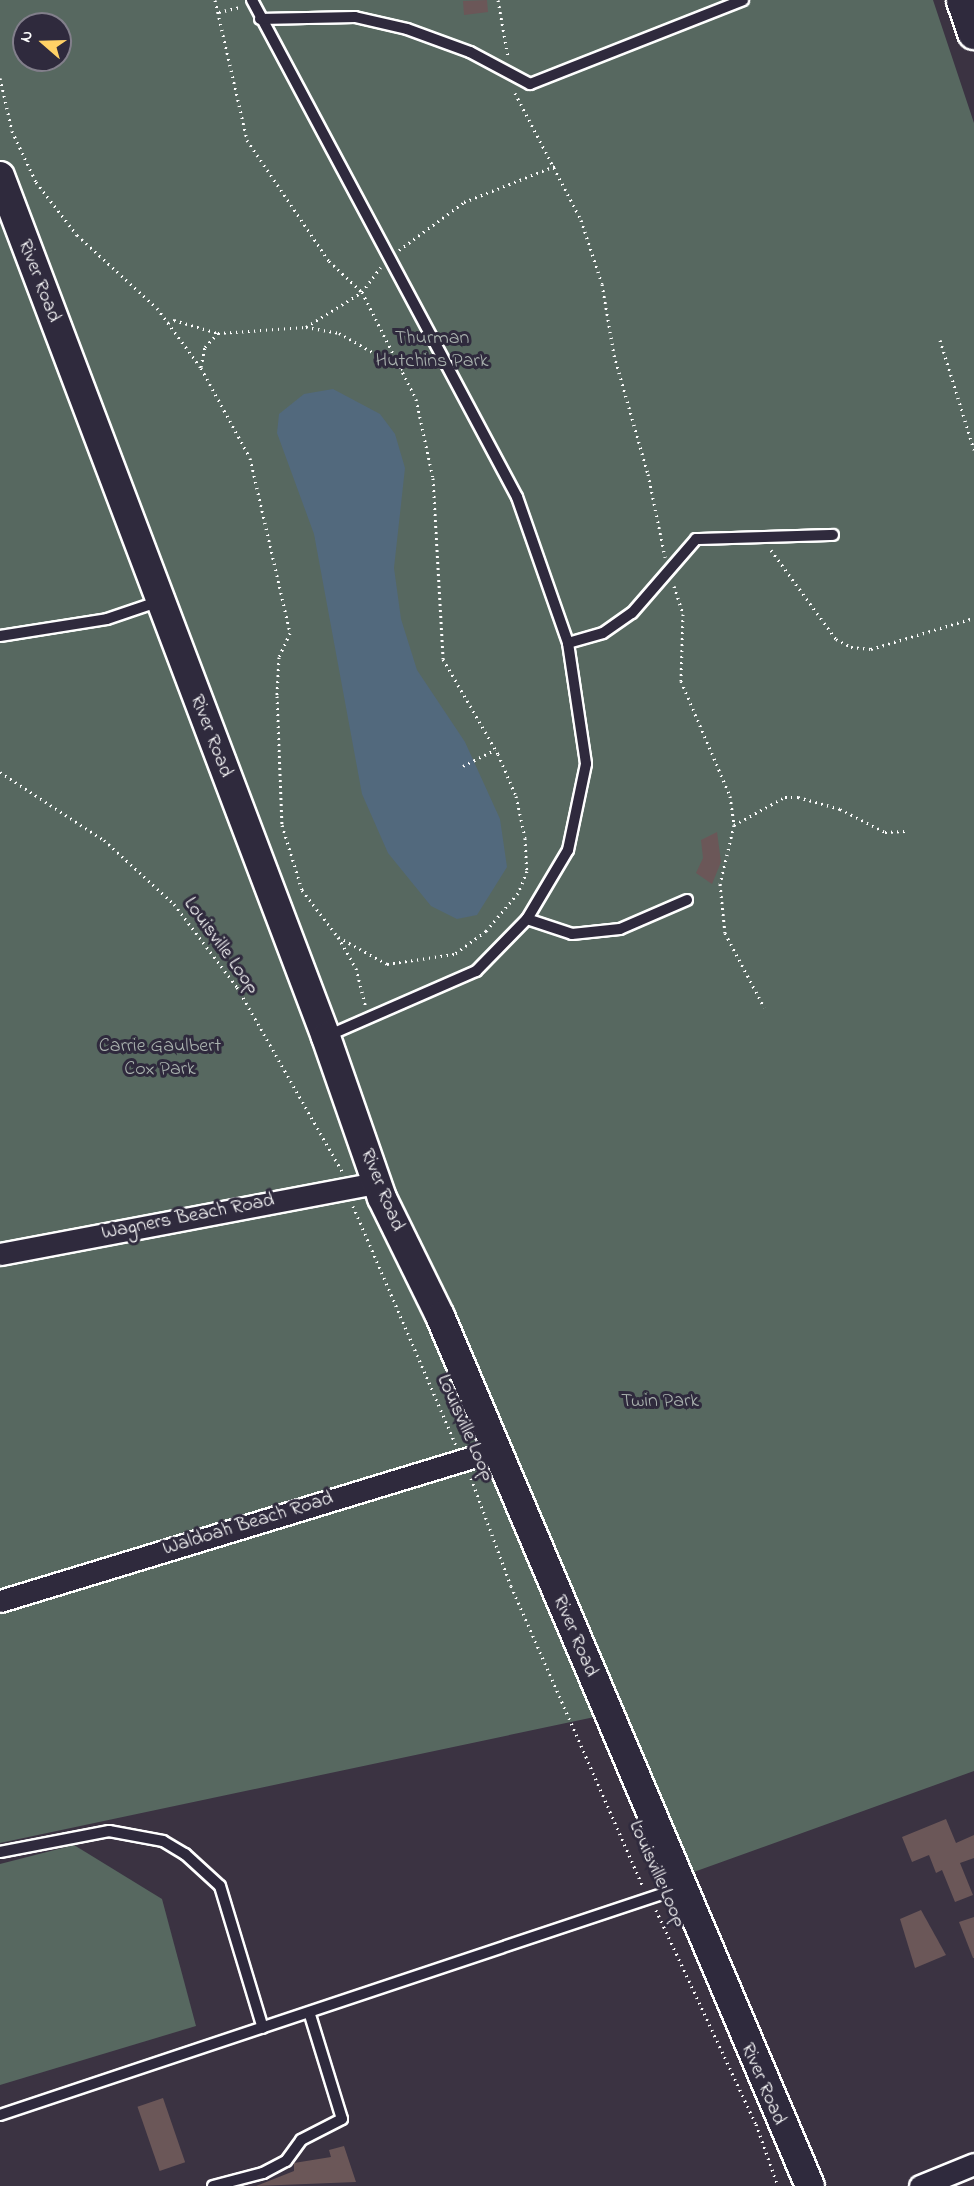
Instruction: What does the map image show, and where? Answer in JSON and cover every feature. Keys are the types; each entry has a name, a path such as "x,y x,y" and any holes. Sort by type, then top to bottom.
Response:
{"highway":[{"path":"963,0 974,32"}],"street":[{"name":"River Road","path":"0,176 326,1036 377,1183 496,1449 680,1888 810,2186"},
{"name":"Wagners Beach Road","path":"0,1254 377,1183"},
{"name":"Waldoah Beach Road","path":"0,1601 496,1449"},
{"path":"920,2186 974,2164"}],"lane":[{"path":"252,0 386,261 517,497 568,643 586,764 568,850 527,919 476,971 370,1021 326,1036"},
{"path":"260,19 356,17 470,52 530,84 743,0"},
{"path":"568,643 603,633 632,613 696,539 833,535"},
{"path":"0,636 107,620 160,601"},
{"path":"527,919 572,934 620,929 687,900"},
{"path":"0,1852 109,1831 163,1841 185,1854 220,1886 263,2028"},
{"path":"0,2115 263,2028 310,2015 680,1888"},
{"path":"213,2186 263,2173 286,2161 301,2140 342,2119 310,2015"}],"path":[{"path":"215,0 247,140 329,261 362,292 403,370 425,428 433,478 443,659 495,750 516,796 527,871 518,893 486,931 454,954 410,965 387,964 338,937"},
{"path":"498,0 510,73 555,166 602,284 614,355 669,572 683,614 681,681 723,773 734,825 720,908 734,958 764,1007"},
{"path":"0,78 12,131 36,182 77,235 123,271 168,323 201,368 250,458 270,526 290,633 279,657 277,696 282,825 302,890 338,937 356,968 370,1021"},
{"path":"306,327 362,292 386,261 448,212 484,194 555,166"},
{"path":"168,323 174,320 218,333 306,327 339,333 403,370"},
{"path":"201,368 205,347 218,333"},
{"path":"940,340 974,450"},
{"path":"761,537 836,639 851,646 871,649 974,618"},
{"path":"463,766 495,750"},
{"name":"Louisville Loop","path":"0,772 104,840 174,904 237,987 262,1039 338,1160 365,1243 463,1460 511,1586 650,1898 756,2124 778,2186"},
{"path":"734,825 785,797 798,797 840,809 885,832 905,831"}],"green space":[{"path":"0,0 933,0 974,123 974,1771 691,1873 623,1711 0,1843"},
{"path":"74,1845 162,1899 196,2026 0,2085 0,1864"}],"water":[{"path":"333,389 380,414 395,434 405,468 394,568 401,619 417,670 465,742 500,819 507,867 477,915 457,919 431,906 388,853 362,794 314,534 277,433 279,414 304,394"}],"building":[{"path":"487,0 488,12 464,15 463,1"},
{"path":"717,832 721,862 712,884 696,873 703,858 701,840"},
{"path":"946,1819 956,1843 974,1835 974,1858 960,1863 973,1895 955,1902 942,1870 936,1873 929,1855 912,1862 902,1837"},
{"path":"921,1910 946,1955 915,1968 900,1919"},
{"path":"974,1917 974,1958 973,1958 959,1922"},
{"path":"163,2098 185,2162 160,2171 137,2107"},
{"path":"344,2146 356,2182 256,2186 294,2171 294,2163 331,2157 329,2150"}],"park label":[{"name":"Thurman Hutchins Park","path":"432,350"},
{"name":"Carrie Gaulbert Cox Park","path":"160,1058"},
{"name":"Twin Park","path":"660,1401"}]}
